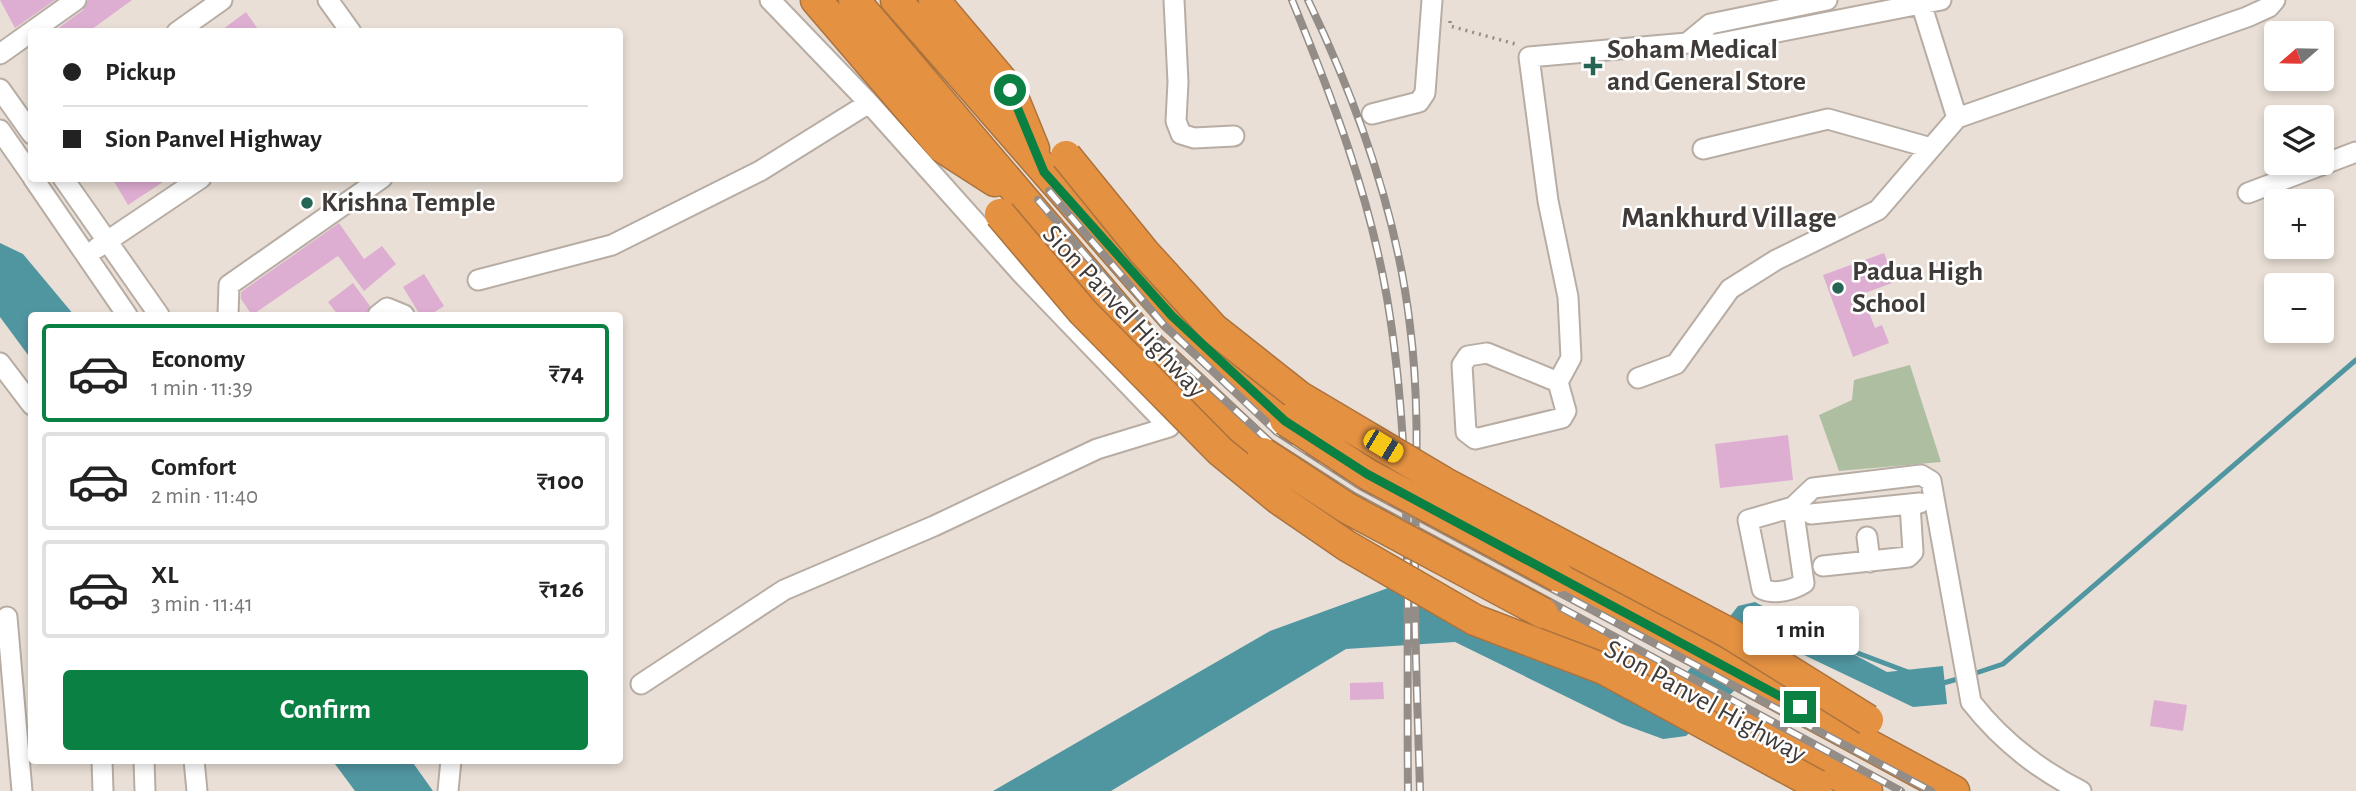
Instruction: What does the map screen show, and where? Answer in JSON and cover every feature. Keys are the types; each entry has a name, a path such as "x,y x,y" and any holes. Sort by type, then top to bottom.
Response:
{"highway":[{"path":"816,0 953,138"},
{"path":"854,0 953,138 1009,205 1083,312 1220,451 1280,500 1347,546 1475,620 1604,669 1829,788"},
{"path":"896,0 999,99 1055,164 1144,252 1214,329 1300,397 1445,483 1727,632 1868,720 1921,773"},
{"path":"934,0 999,99"},
{"name":"Sion Panvel Highway","path":"1055,164 1172,316 1285,421 1367,474 1954,791"},
{"name":"Sion Panvel Highway","path":"1009,205 1146,344 1263,453 1348,508 1867,791"}],"street":[{"path":"37,28 76,0"},
{"path":"183,28 222,0"},
{"path":"328,0 348,28"},
{"path":"642,684 784,590 934,526 1097,449 1169,427 1022,274 869,103 770,0"},
{"path":"1174,0 1178,82 1176,121 1181,134 1194,138 1234,136"},
{"path":"1372,114 1419,102 1425,93 1432,0"},
{"path":"1688,43 1710,24 1827,0"},
{"path":"1558,382 1487,353 1468,356 1462,365 1466,432 1475,439 1562,418 1566,411 1558,382 1571,358 1568,297 1548,201 1529,57 1688,43 1717,44 1941,0"},
{"path":"1638,378 1676,364 1730,289 1776,260 1878,210 1957,118 2247,17 2269,8 2275,0"},
{"path":"1920,2 1957,118"},
{"path":"0,54 28,34"},
{"path":"0,89 28,130"},
{"path":"478,280 612,245 760,171 869,103"},
{"path":"1703,149 1828,119 1931,148"},
{"path":"0,130 28,171"},
{"path":"13,149 28,136"},
{"path":"2248,193 2356,152"},
{"path":"35,182 122,308 138,286"},
{"path":"66,182 157,312"},
{"path":"86,257 195,182"},
{"path":"228,312 229,285 376,182"},
{"path":"0,363 28,400"},
{"path":"1935,502 1802,511 1813,488 1921,475 1931,481 1935,502 1963,660 1971,702 1984,718 2046,774 2081,791"},
{"path":"1823,566 1908,557 1913,552 1910,504"},
{"path":"1867,537 1870,562"},
{"path":"7,617 22,791"},
{"path":"102,764 103,791"},
{"path":"144,764 145,791"},
{"path":"194,764 197,791"},
{"path":"448,791 451,764"}],"path":[{"path":"1450,13 1450,26 1517,43 1529,57"}],"green space":[{"path":"1910,365 1941,462 1839,471 1819,415 1852,400 1854,380"}],"water":[{"path":"0,243 23,254 71,312 28,312 28,355 0,317"},
{"path":"1388,588 1466,610 1671,693 1738,606 1755,602 1887,672 1943,666 1947,704 1913,707 1783,645 1686,736 1663,739 1622,724 1455,642 1346,649 1111,791 993,791 1270,631"},
{"path":"335,764 414,764 433,791 355,791"}],"building":[{"path":"0,0 55,0 15,28"},
{"path":"88,0 132,0 94,28 58,28 83,10"},
{"path":"246,12 257,28 224,28"},
{"path":"114,182 163,182 128,205"},
{"path":"339,223 364,259 382,246 396,264 364,291 338,256 256,312 250,312 241,299 241,292"},
{"path":"1884,253 1895,282 1862,294 1875,328 1882,325 1889,343 1853,357 1823,275"},
{"path":"424,274 444,306 435,312 418,312 403,287"},
{"path":"353,283 370,306 367,312 336,312 328,302"},
{"path":"1788,435 1793,480 1720,488 1715,444"},
{"path":"1383,682 1384,699 1350,700 1350,683"},
{"path":"2154,700 2187,705 2183,731 2150,726"}],"waterway":[{"path":"1970,675 2003,664 2356,360"},
{"path":"1839,646 1908,672"},
{"path":"1940,684 1961,678"}],"railway":[{"path":"1292,0 1360,184 1379,259 1396,358 1407,543 1408,791"},
{"path":"1308,0 1343,78 1385,200 1404,284 1410,326 1416,413 1415,617 1420,791"},
{"path":"1049,191 1164,325 1277,432 1360,486 1931,791"},
{"path":"1038,200 1154,335 1270,442 1354,496 1901,791"}],"place":[{"name":"Soham Medical and General Store","path":"1593,66"},
{"name":"Krishna Temple","path":"307,203"},
{"name":"Padua High School","path":"1838,288"}],"district":[{"name":"Mankhurd Village","path":"1729,218"}],"route":[{"path":"1010,90 1044,172 1172,316 1285,421 1367,474 1800,707"}]}
